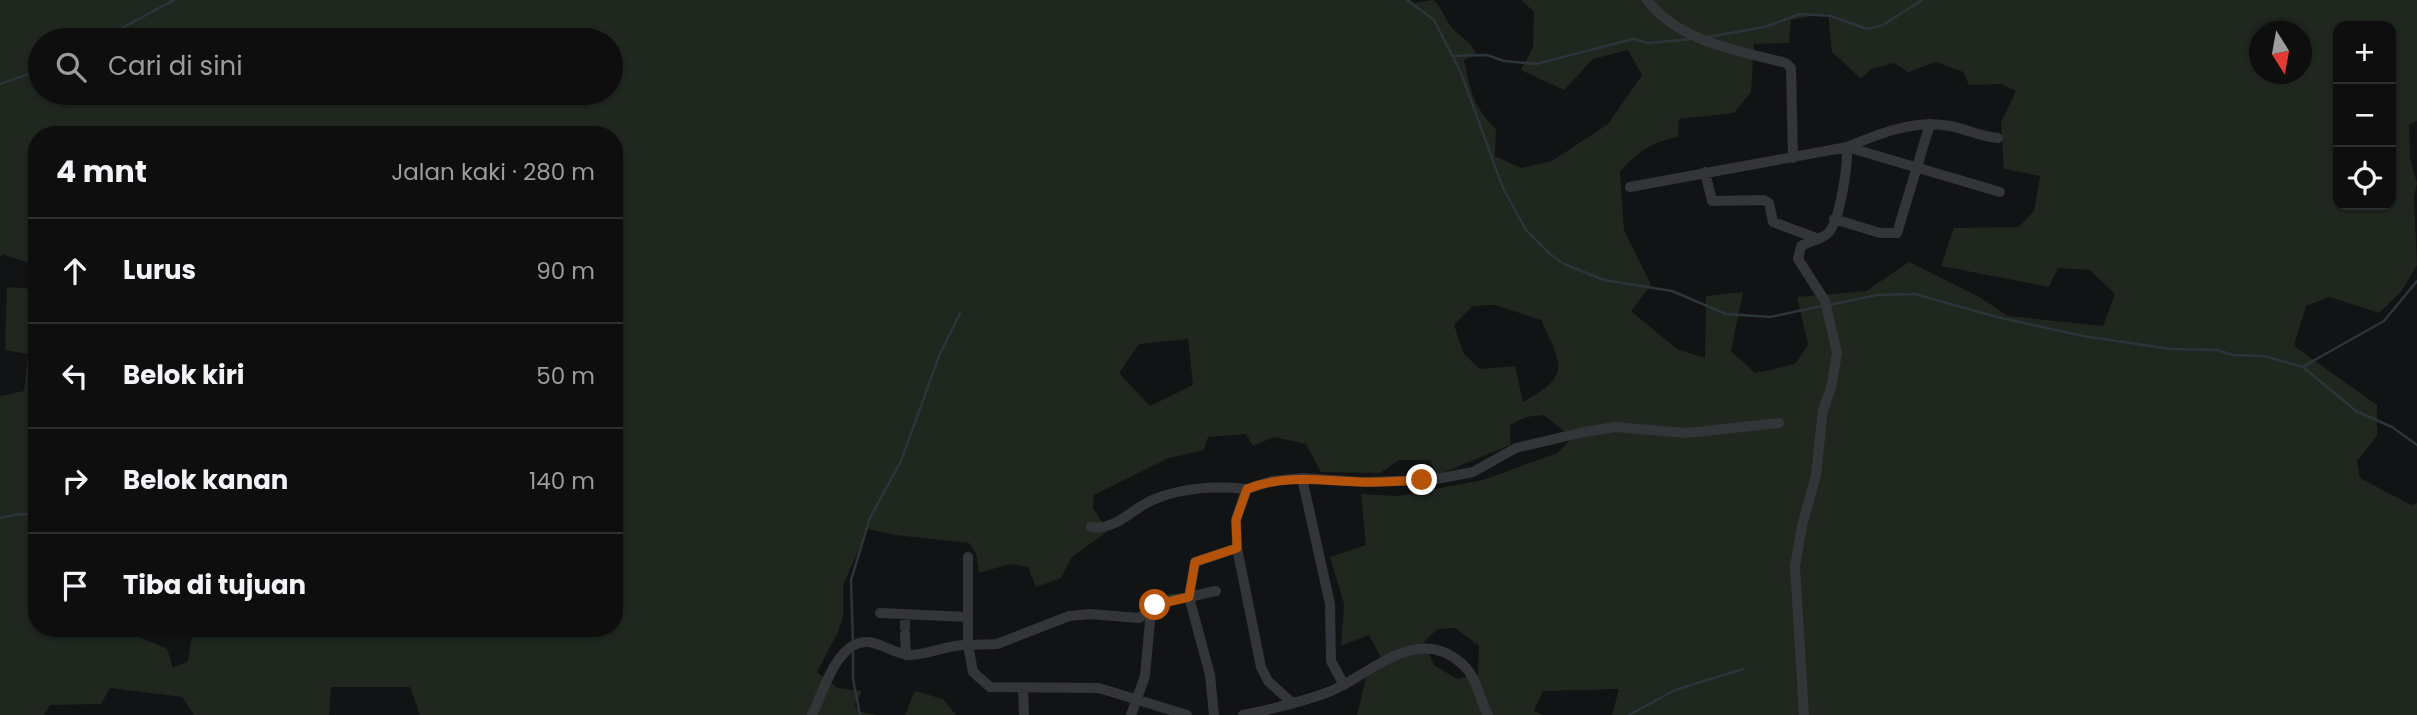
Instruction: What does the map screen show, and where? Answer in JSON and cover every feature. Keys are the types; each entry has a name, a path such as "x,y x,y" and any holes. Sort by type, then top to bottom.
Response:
{"street":[{"path":"1647,0 1658,15 1706,41 1786,63 1791,68 1793,158"},
{"path":"1835,219 1880,233 1895,234 1930,124"},
{"path":"1630,187 1847,147 1885,132 1930,124 1954,126 1969,133 1998,138"},
{"path":"1847,147 2000,192"},
{"path":"1804,715 1795,566 1803,519 1816,475 1823,410 1831,388 1836,353 1826,305 1798,259 1801,246 1829,233 1841,197 1847,147"},
{"path":"1705,172 1712,201 1764,200 1769,203 1773,222 1816,238"},
{"path":"1091,527 1107,526 1151,500 1206,487 1247,489 1272,481 1302,478 1362,482 1431,480 1473,472 1516,448 1584,432 1615,427 1687,433 1779,423"},
{"path":"1302,478 1330,604 1331,662 1344,685"},
{"path":"1247,489 1236,520 1237,548 1261,667 1268,681 1291,702"},
{"path":"1213,715 1210,675 1189,597 1195,562 1237,548"},
{"path":"968,557 967,617 970,666 981,681 990,687 1099,688 1175,714 1187,715"},
{"path":"812,715 845,651 858,643 877,644 906,655 943,646 997,644 1069,616 1090,614 1134,619 1164,601 1216,592"},
{"path":"1131,715 1148,657 1151,610"},
{"path":"880,613 905,617 967,617"},
{"path":"905,634 906,655"},
{"path":"1243,715 1314,698 1344,685 1400,652 1427,649 1450,655 1463,664 1473,678 1488,715"},
{"path":"1023,688 1024,715"}],"shaded area":[{"path":"0,0 1411,0 1414,3 1433,0 1453,29 1469,43 1476,54 1464,60 1474,98 1482,113 1496,129 1495,156 1521,168 1552,161 1608,124 1642,75 1628,50 1593,59 1564,90 1521,70 1533,47 1534,12 1521,0 2417,0 2417,121 2409,125 2410,159 2417,183 2414,197 2417,265 2401,292 2379,313 2330,297 2306,306 2294,346 2377,405 2377,436 2357,461 2360,478 2411,505 2417,503 2417,715 1612,715 1619,689 1543,691 1534,711 1543,715 1357,715 1366,678 1384,664 1369,635 1341,646 1344,604 1330,557 1366,545 1361,494 1398,496 1483,480 1557,453 1572,438 1544,415 1526,417 1510,425 1510,445 1437,475 1430,460 1399,460 1380,473 1321,472 1306,444 1274,437 1253,446 1246,434 1208,437 1204,450 1169,458 1094,495 1093,508 1108,531 1072,557 1061,578 1036,587 1028,567 1010,564 979,573 976,553 969,543 895,535 868,529 843,585 843,617 837,634 817,672 838,688 862,691 854,706 862,712 877,715 420,715 410,687 331,687 329,715 194,715 182,697 110,688 101,704 50,705 44,715 0,715 0,396 24,391 28,354 28,637 139,637 167,649 173,668 188,661 192,637 623,637 623,126 28,126 28,263 2,254 0,258","holes":["1828,13 1832,52 1861,79 1871,69 1894,63 1908,72 1936,62 1963,72 1969,85 2001,84 2016,91 2001,122 2004,169 2040,176 2034,211 2019,227 1954,228 1941,266 2049,287 2058,268 2090,270 2115,294 2103,326 2008,316 1981,298 1909,262 1866,291 1797,297 1808,345 1795,364 1755,373 1731,351 1743,292 1706,296 1705,358 1677,349 1631,311 1651,285 1624,230 1620,172 1646,149 1678,137 1679,119 1734,113 1751,92 1754,44 1789,43 1791,20","1495,305 1541,320 1554,348 1558,368 1556,376 1539,393 1523,402 1515,366 1480,369 1464,354 1454,325 1473,306","1188,339 1193,385 1150,406 1119,373 1139,344","1455,628 1479,646 1478,674 1457,679 1434,665 1424,642 1437,629"]},
{"path":"7,287 28,289 28,354 5,350"},
{"path":"915,691 943,699 956,715 905,715"}],"waterway":[{"path":"122,28 174,0"},
{"path":"1407,0 1434,20 1461,73 1503,188 1526,230 1551,255 1564,264 1604,280 1672,291 1726,314 1770,317 1822,306"},
{"path":"1708,37 1765,27 1800,14 1831,16 1867,29 1883,25 1922,0"},
{"path":"1452,56 1487,55 1504,61 1536,64 1633,39 1648,43 1691,39"},
{"path":"0,84 28,74"},
{"path":"2304,366 2384,321 2417,281"},
{"path":"1829,305 1877,295 1915,294 1997,317 2083,336 2171,349 2217,350 2233,355 2264,356 2303,367 2356,411 2392,427 2417,445"},
{"path":"853,644 851,580 870,518 901,461 939,356 960,313"},
{"path":"0,518 28,514"},
{"path":"853,651 853,679 860,715"},
{"path":"1629,715 1675,690 1743,669"}],"tunnel":[{"path":"905,620 905,634"}],"route":[{"path":"1155,605 1189,597 1195,562 1237,548 1236,520 1247,489 1272,481 1302,478 1362,482 1422,480"}]}
